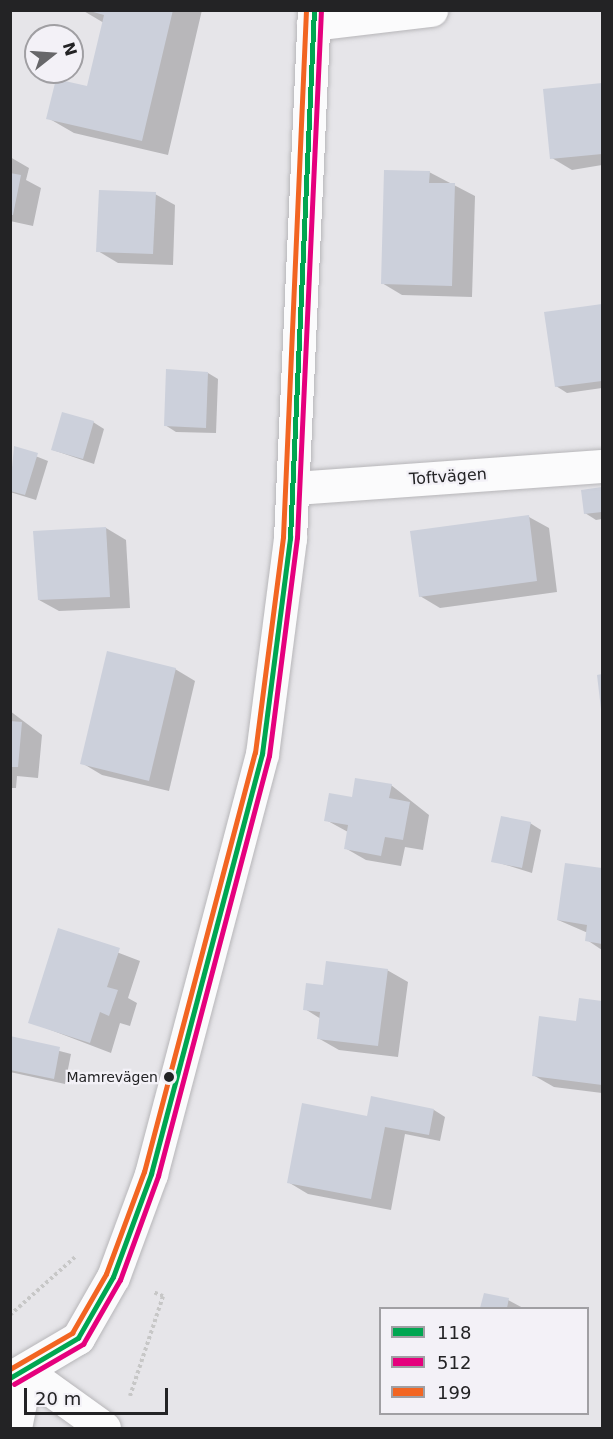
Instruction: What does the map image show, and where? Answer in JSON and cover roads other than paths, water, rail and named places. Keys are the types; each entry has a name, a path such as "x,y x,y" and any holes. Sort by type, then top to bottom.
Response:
{"street":[{"path":"16,1374 78,1338 113,1276 151,1174 261,754 294,489 313,17 431,10"},
{"name":"Toftvägen","path":"294,489 603,466"},
{"path":"15,1427 16,1374"},
{"path":"16,1374 104,1428"}],"place":[{"name":"Mamrevägen","path":"169,1077"}]}
